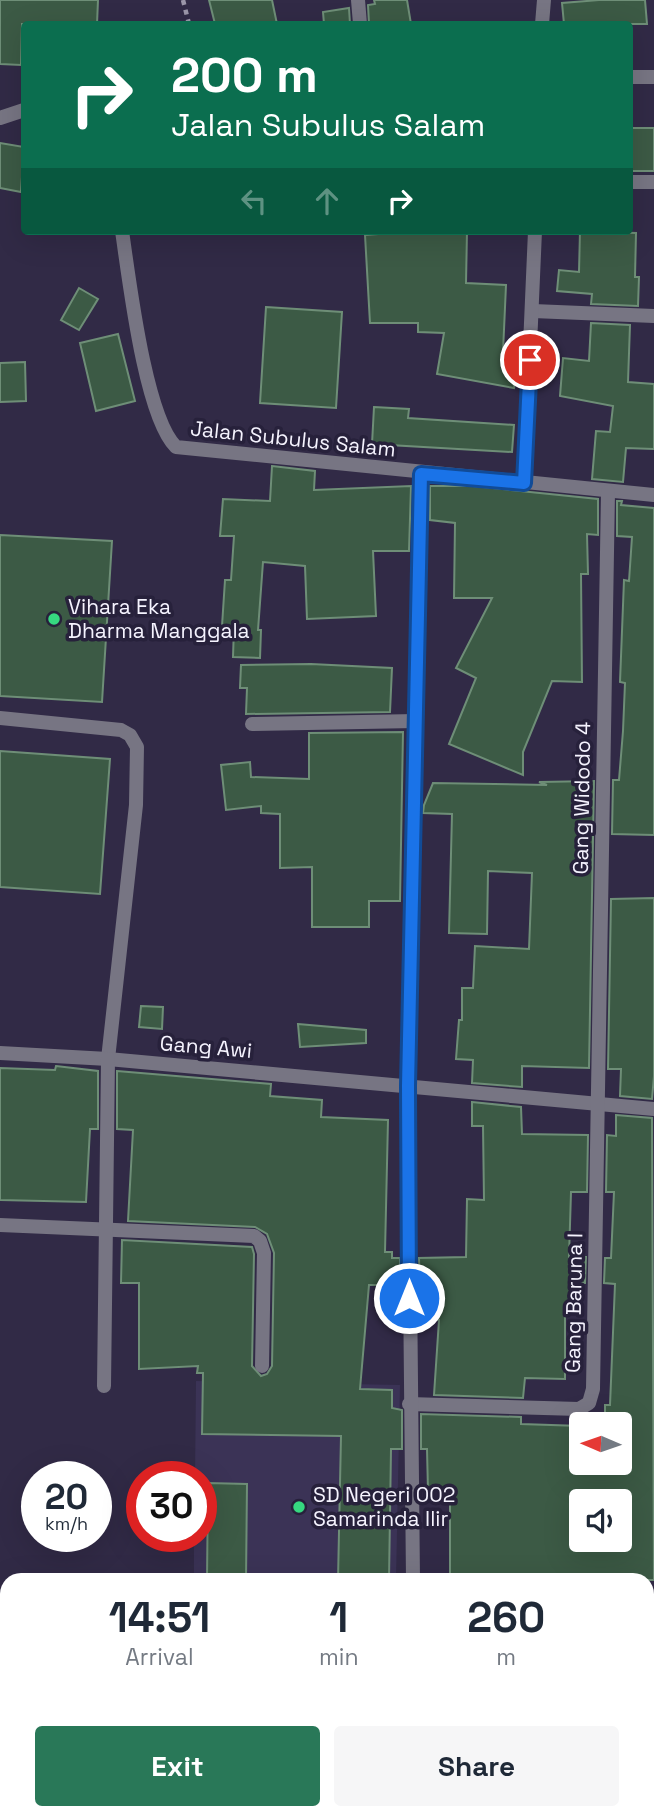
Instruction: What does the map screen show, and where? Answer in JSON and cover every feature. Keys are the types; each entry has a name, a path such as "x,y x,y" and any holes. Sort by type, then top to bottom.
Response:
{"street":[{"path":"358,0 360,21"},
{"path":"542,21 544,0"},
{"path":"633,77 654,77"},
{"path":"0,118 21,111"},
{"path":"633,182 654,183"},
{"name":"Jalan Subulus Salam","path":"123,235 153,401 169,440 176,447 421,474 654,495"},
{"path":"524,483 535,235"},
{"path":"533,311 654,316"},
{"name":"Jalan Subulus Salam","path":"413,1573 409,1404 408,1086 421,474"},
{"name":"Gang Widodo 4","path":"597,1105 608,492"},
{"path":"0,718 121,730 130,735 137,747 136,806 108,1059 104,1385"},
{"path":"251,724 416,721"},
{"name":"Gang Awi","path":"0,1053 108,1059 654,1109"},
{"name":"Gang Baruna I","path":"409,1404 571,1410 589,1403 594,1378 597,1105"},
{"path":"0,1225 106,1227 249,1235 257,1238 264,1253 262,1366"}],"path":[{"path":"183,0 188,21"}],"shaded area":[{"name":"SD Negeri 002 Samarinda Ilir","path":"196,1381 400,1385 396,1573 194,1573 194,1552 217,1552 217,1461 195,1461"}],"building":[{"path":"0,0 98,0 97,21 21,21 21,65 0,64"},
{"path":"209,0 272,0 276,21 214,21"},
{"path":"374,0 407,0 410,21 369,21 368,5 375,4"},
{"path":"645,0 647,24 633,24 633,21 564,21 562,3"},
{"path":"349,8 350,21 324,21 323,12"},
{"path":"633,128 654,128 654,171 633,171"},
{"path":"0,143 21,146 21,192 0,188"},
{"path":"636,233 635,277 639,277 638,306 591,304 592,294 557,291 559,270 579,272 580,235"},
{"path":"365,235 467,235 466,283 506,285 503,352 520,355 514,388 437,374 444,333 418,332 418,323 370,323"},
{"path":"79,288 98,299 79,330 61,320"},
{"path":"266,307 342,312 336,408 260,403"},
{"path":"591,323 630,325 628,382 654,384 654,449 626,448 623,482 592,479 596,431 610,432 613,406 560,396 563,358 589,361"},
{"path":"118,334 135,401 96,411 80,343"},
{"path":"25,362 26,401 0,402 0,363"},
{"path":"374,407 409,409 408,418 514,425 512,452 372,444"},
{"path":"272,466 315,471 314,490 411,486 409,551 373,551 376,616 307,619 305,566 263,562 258,630 261,630 260,658 233,657 234,627 222,626 225,580 231,580 234,536 220,536 223,499 270,501"},
{"path":"430,486 473,486 598,499 598,535 587,534 588,574 581,574 582,682 552,681 523,752 523,775 449,744 476,678 456,668 492,598 454,598 455,523 430,520"},
{"path":"617,501 622,501 621,505 654,508 654,835 612,834 613,780 619,780 623,731 625,683 620,682 624,580 629,581 632,537 617,536"},
{"name":"Vihara Eka Dharma Manggala","path":"0,535 112,541 102,702 0,696"},
{"path":"311,664 392,668 390,712 246,714 247,688 240,688 241,665"},
{"path":"403,732 400,901 369,901 369,927 312,927 312,867 280,868 280,814 261,813 261,806 226,810 221,765 250,762 251,777 309,779 309,733"},
{"path":"0,751 110,759 100,894 0,887"},
{"path":"594,781 589,1068 522,1066 522,1087 472,1083 473,1060 456,1059 459,1020 462,1020 462,988 473,988 475,946 529,949 532,873 488,871 487,934 449,933 452,814 423,813 424,805 433,783 547,785 539,782"},
{"path":"654,898 652,1099 620,1096 621,1069 608,1069 611,899"},
{"path":"141,1006 163,1007 162,1029 139,1027"},
{"path":"298,1024 366,1030 366,1043 300,1047"},
{"path":"56,1066 98,1071 98,1129 90,1129 86,1202 0,1200 0,1068 55,1070"},
{"path":"117,1071 271,1084 270,1096 322,1100 321,1117 388,1120 385,1252 392,1252 392,1258 400,1258 400,1285 369,1285 360,1389 392,1390 392,1408 402,1410 402,1449 391,1449 389,1573 338,1573 341,1436 202,1434 203,1373 197,1373 198,1366 139,1369 139,1283 121,1283 122,1240 252,1247 252,1366 261,1376 267,1374 272,1366 274,1253 267,1234 255,1227 128,1221 133,1130 117,1129"},
{"path":"472,1102 521,1107 522,1134 588,1135 587,1192 571,1192 569,1257 586,1257 585,1283 571,1282 570,1314 565,1314 565,1379 525,1378 523,1398 434,1395 439,1320 430,1320 429,1286 420,1286 419,1258 466,1257 467,1199 484,1200 483,1126 472,1126"},
{"path":"616,1115 652,1118 654,1573 450,1573 450,1491 428,1491 427,1449 421,1449 421,1414 521,1417 521,1424 569,1426 569,1475 632,1475 632,1412 605,1412 605,1405 610,1405 615,1284 604,1283 605,1258 611,1258 614,1192 606,1192 607,1135 616,1136"},
{"path":"217,1483 247,1484 246,1573 207,1573 207,1552 217,1552"}],"place":[{"name":"Vihara Eka Dharma Manggala","path":"54,619"},
{"name":"SD Negeri 002 Samarinda Ilir","path":"299,1507"}],"route":[{"path":"409,1298 408,1086 421,474 524,483 530,360"}]}
